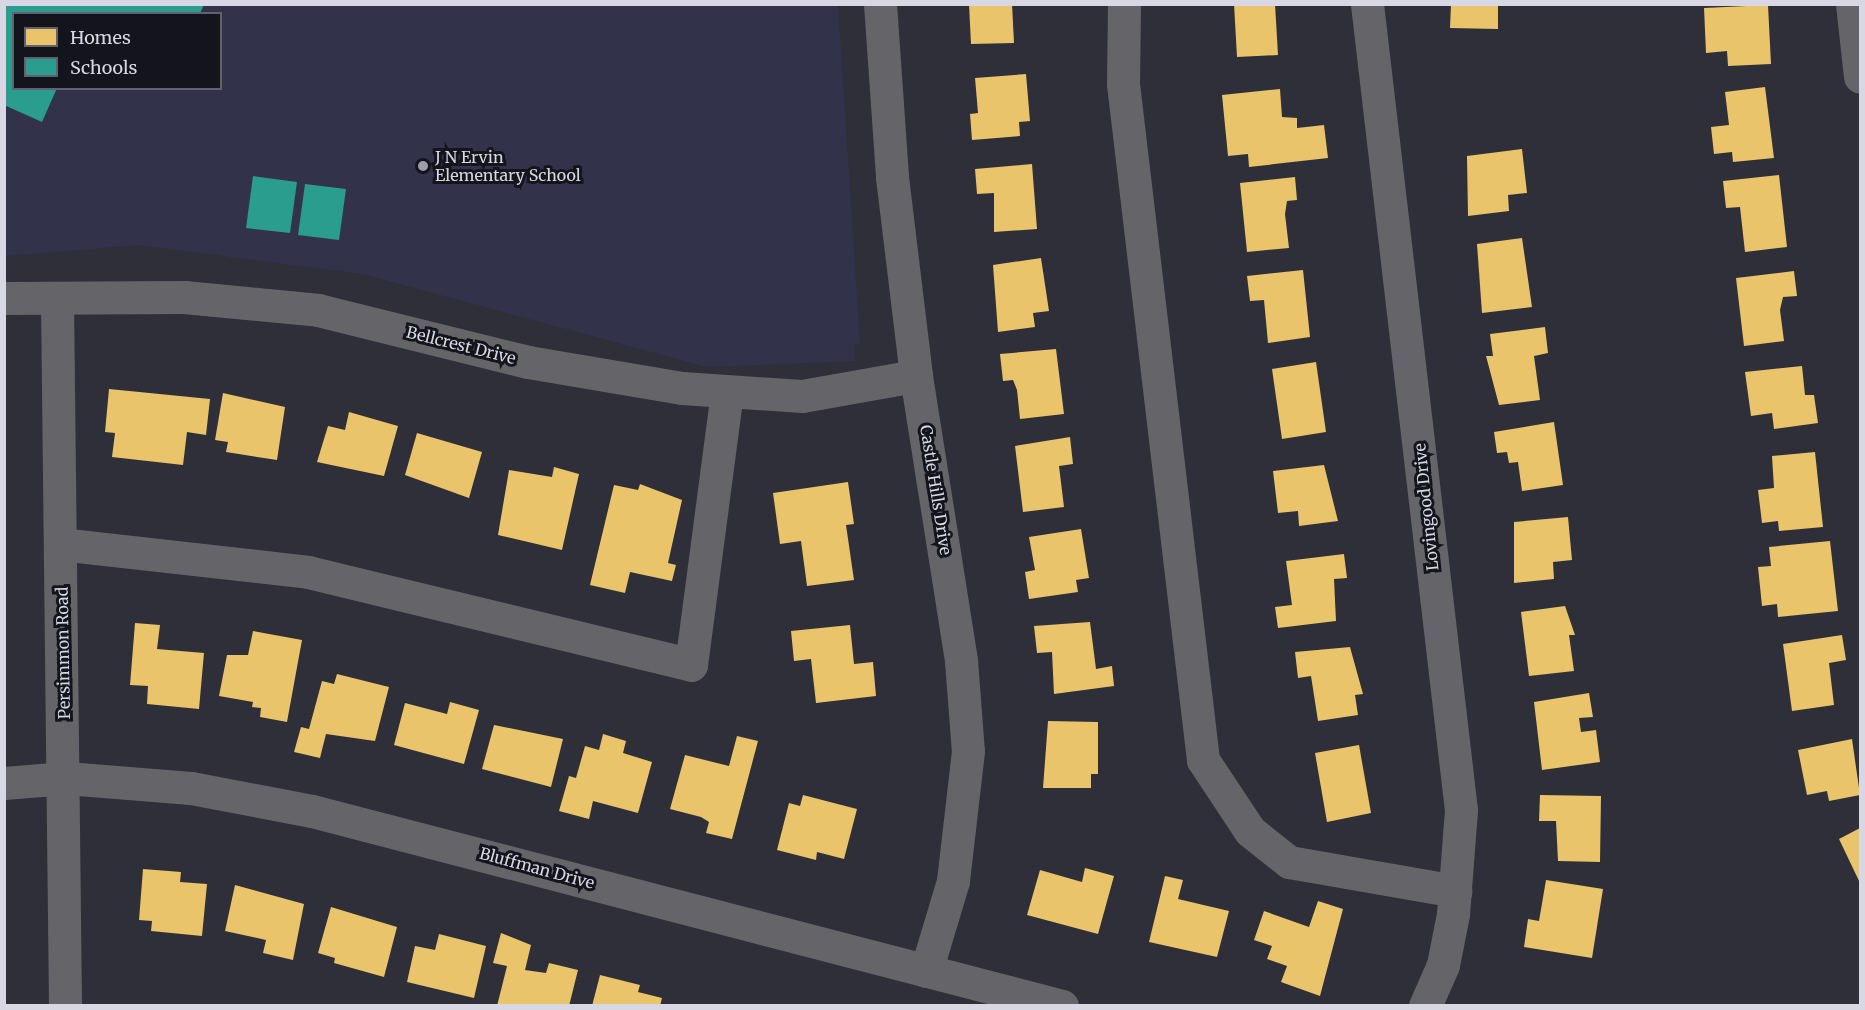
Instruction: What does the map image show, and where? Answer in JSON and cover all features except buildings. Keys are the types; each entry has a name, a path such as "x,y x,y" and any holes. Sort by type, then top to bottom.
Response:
{"street":[{"name":"Castle Hills Drive","path":"880,4 880,52 916,376 941,506 968,751 953,881 926,971"},
{"path":"1124,4 1123,84 1203,760 1250,831 1289,862 1456,891"},
{"name":"Lovingood Drive","path":"1367,4 1368,52 1449,681 1461,810 1456,891 1443,965 1425,1005"},
{"path":"1852,4 1860,77"},
{"name":"Bellcrest Drive","path":"4,298 57,300 184,297 318,310 528,362 727,391 802,396 916,376"},
{"name":"Persimmon Road","path":"57,300 66,778 65,1005"},
{"path":"60,544 308,572 691,665 727,391"},
{"name":"Bluffman Drive","path":"4,783 66,778 191,788 323,814 1062,1005"}],"shaded area":[{"name":"J N Ervin Elementary School","path":"5,5 838,5 860,344 854,345 855,361 707,367 363,274 139,245 5,256"}],"place":[{"name":"J N Ervin Elementary School","path":"423,166"}]}
